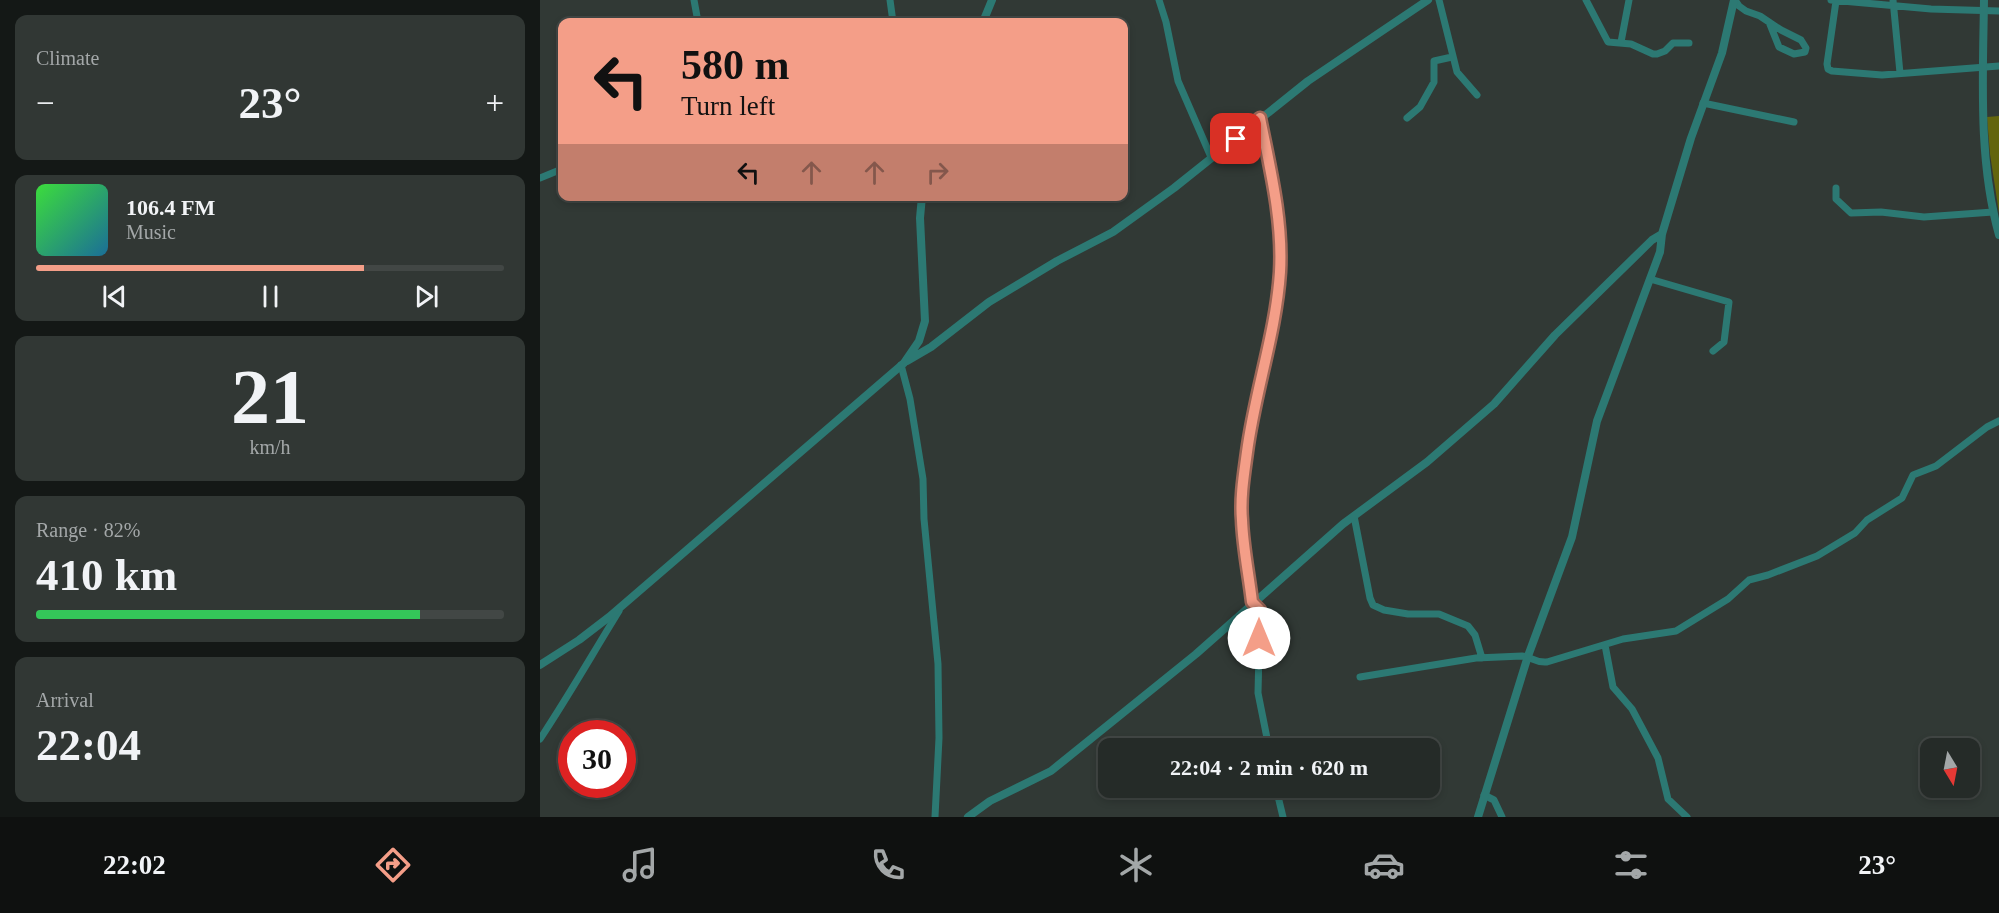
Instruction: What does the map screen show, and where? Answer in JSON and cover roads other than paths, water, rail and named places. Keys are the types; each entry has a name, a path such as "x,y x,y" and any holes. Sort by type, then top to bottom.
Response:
{"street":[{"path":"694,0 697,18"},
{"path":"890,0 892,18"},
{"path":"985,18 992,0"},
{"path":"1159,0 1178,81 1211,157"},
{"path":"540,665 579,640 623,606 902,364 931,347 989,302 1057,261 1113,232 1174,188 1325,68 1428,0"},
{"path":"1439,0 1452,57 1460,76 1477,95"},
{"path":"1586,0 1606,40 1621,42 1657,54 1665,51 1673,43 1689,43"},
{"path":"1621,42 1629,0"},
{"path":"1735,0 1746,11 1769,22 1801,40 1806,48 1805,52 1794,54 1779,47 1769,22"},
{"path":"1478,817 1528,656 1572,537 1596,421 1660,252 1662,234 1703,103 1722,53 1735,0"},
{"path":"1831,0 1893,3 1984,12 1999,11"},
{"path":"1984,0 1983,67 1986,153 1993,212 1999,235"},
{"path":"1836,1 1827,64 1828,69 1832,71 1860,75 1999,66"},
{"path":"1893,3 1900,73"},
{"path":"1407,118 1420,107 1434,82 1434,61 1452,57"},
{"path":"1703,103 1794,122"},
{"path":"1260,118 1279,218 1281,257 1275,313 1247,451 1242,521 1252,602 1260,610 1258,693 1267,738"},
{"path":"540,178 558,171"},
{"path":"1836,188 1836,199 1851,213 1881,212 1924,217 1993,212"},
{"path":"918,201 925,321 922,335 902,364 923,479 924,519 938,664 939,738 934,817"},
{"path":"920,209 921,201"},
{"path":"968,817 998,796 1051,771 1181,666 1252,602 1354,516 1427,462 1494,404 1555,335 1652,240 1662,234"},
{"path":"1650,279 1729,302 1724,342 1713,351"},
{"path":"1360,677 1482,658 1528,656 1536,662 1547,662 1631,638 1676,631 1722,603 1749,579 1768,575 1822,553 1856,533 1867,520 1902,498 1913,475 1936,466 1999,421"},
{"path":"1354,516 1373,605 1384,610 1408,614 1439,614 1468,627 1472,629 1477,639 1482,658"},
{"path":"540,739 566,701 623,606"},
{"path":"1605,645 1613,687 1629,705 1658,758 1668,799 1687,817"},
{"path":"1484,795 1494,800 1502,817"},
{"path":"1278,798 1283,817"}]}
